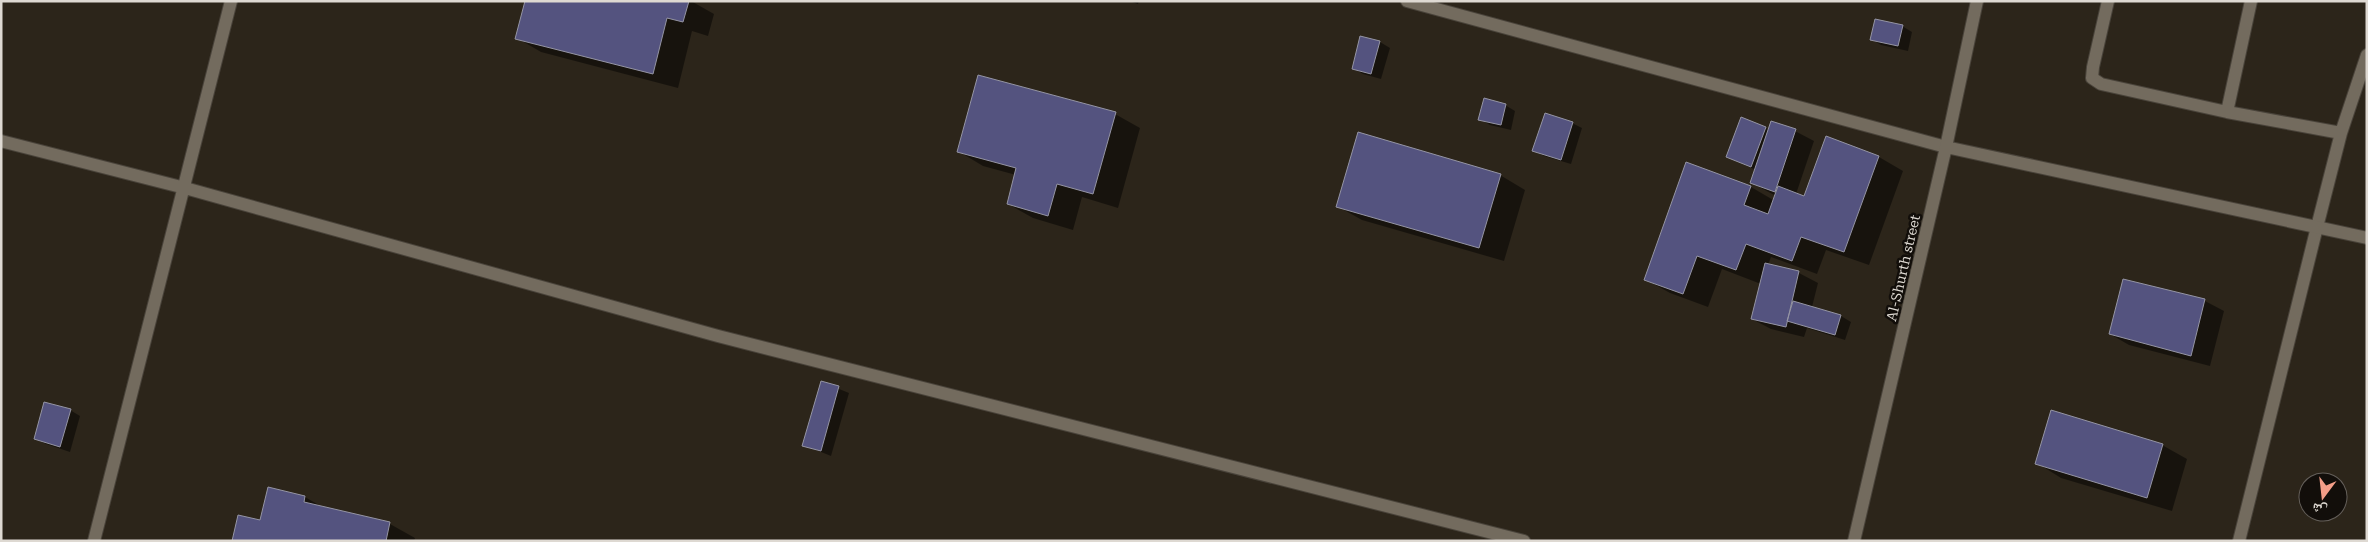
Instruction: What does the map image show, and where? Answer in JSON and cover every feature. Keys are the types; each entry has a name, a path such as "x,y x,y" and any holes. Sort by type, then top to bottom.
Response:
{"street":[{"path":"94,541 231,1"},
{"path":"1407,1 1946,147 2367,238"},
{"name":"Al-Shurth street","path":"1854,541 1946,147 1977,1"},
{"path":"2108,1 2092,78 2101,84 2227,112 2340,133"},
{"path":"2227,112 2251,1"},
{"path":"2239,541 2340,133 2367,55"},
{"path":"1,141 185,188 718,336 1524,541"}],"building":[{"path":"525,1 689,1 683,22 667,18 653,74 515,39"},
{"path":"1875,19 1903,25 1898,46 1870,40"},
{"path":"1360,36 1380,41 1371,74 1352,69"},
{"path":"978,75 1116,112 1093,194 1057,184 1048,216 1007,204 1016,168 957,152"},
{"path":"1484,98 1506,104 1501,125 1478,120"},
{"path":"1545,113 1573,122 1561,160 1532,151"},
{"path":"1741,117 1766,127 1751,167 1726,157"},
{"path":"1771,121 1796,129 1775,192 1750,183"},
{"path":"1358,132 1501,174 1479,248 1336,207"},
{"path":"1826,136 1879,156 1844,252 1801,237 1792,261 1746,244 1736,270 1697,256 1683,294 1644,280 1686,162 1751,186 1744,205 1768,214 1778,186 1804,196"},
{"path":"1765,263 1799,271 1786,327 1751,319"},
{"path":"2123,279 2205,299 2191,356 2109,334"},
{"path":"1793,301 1841,315 1835,335 1787,321"},
{"path":"821,381 839,386 821,451 802,446"},
{"path":"44,402 71,409 60,447 34,439"},
{"path":"2051,410 2163,444 2147,498 2035,464"},
{"path":"268,487 305,496 304,502 390,522 386,541 232,541 238,515 260,520"}]}
